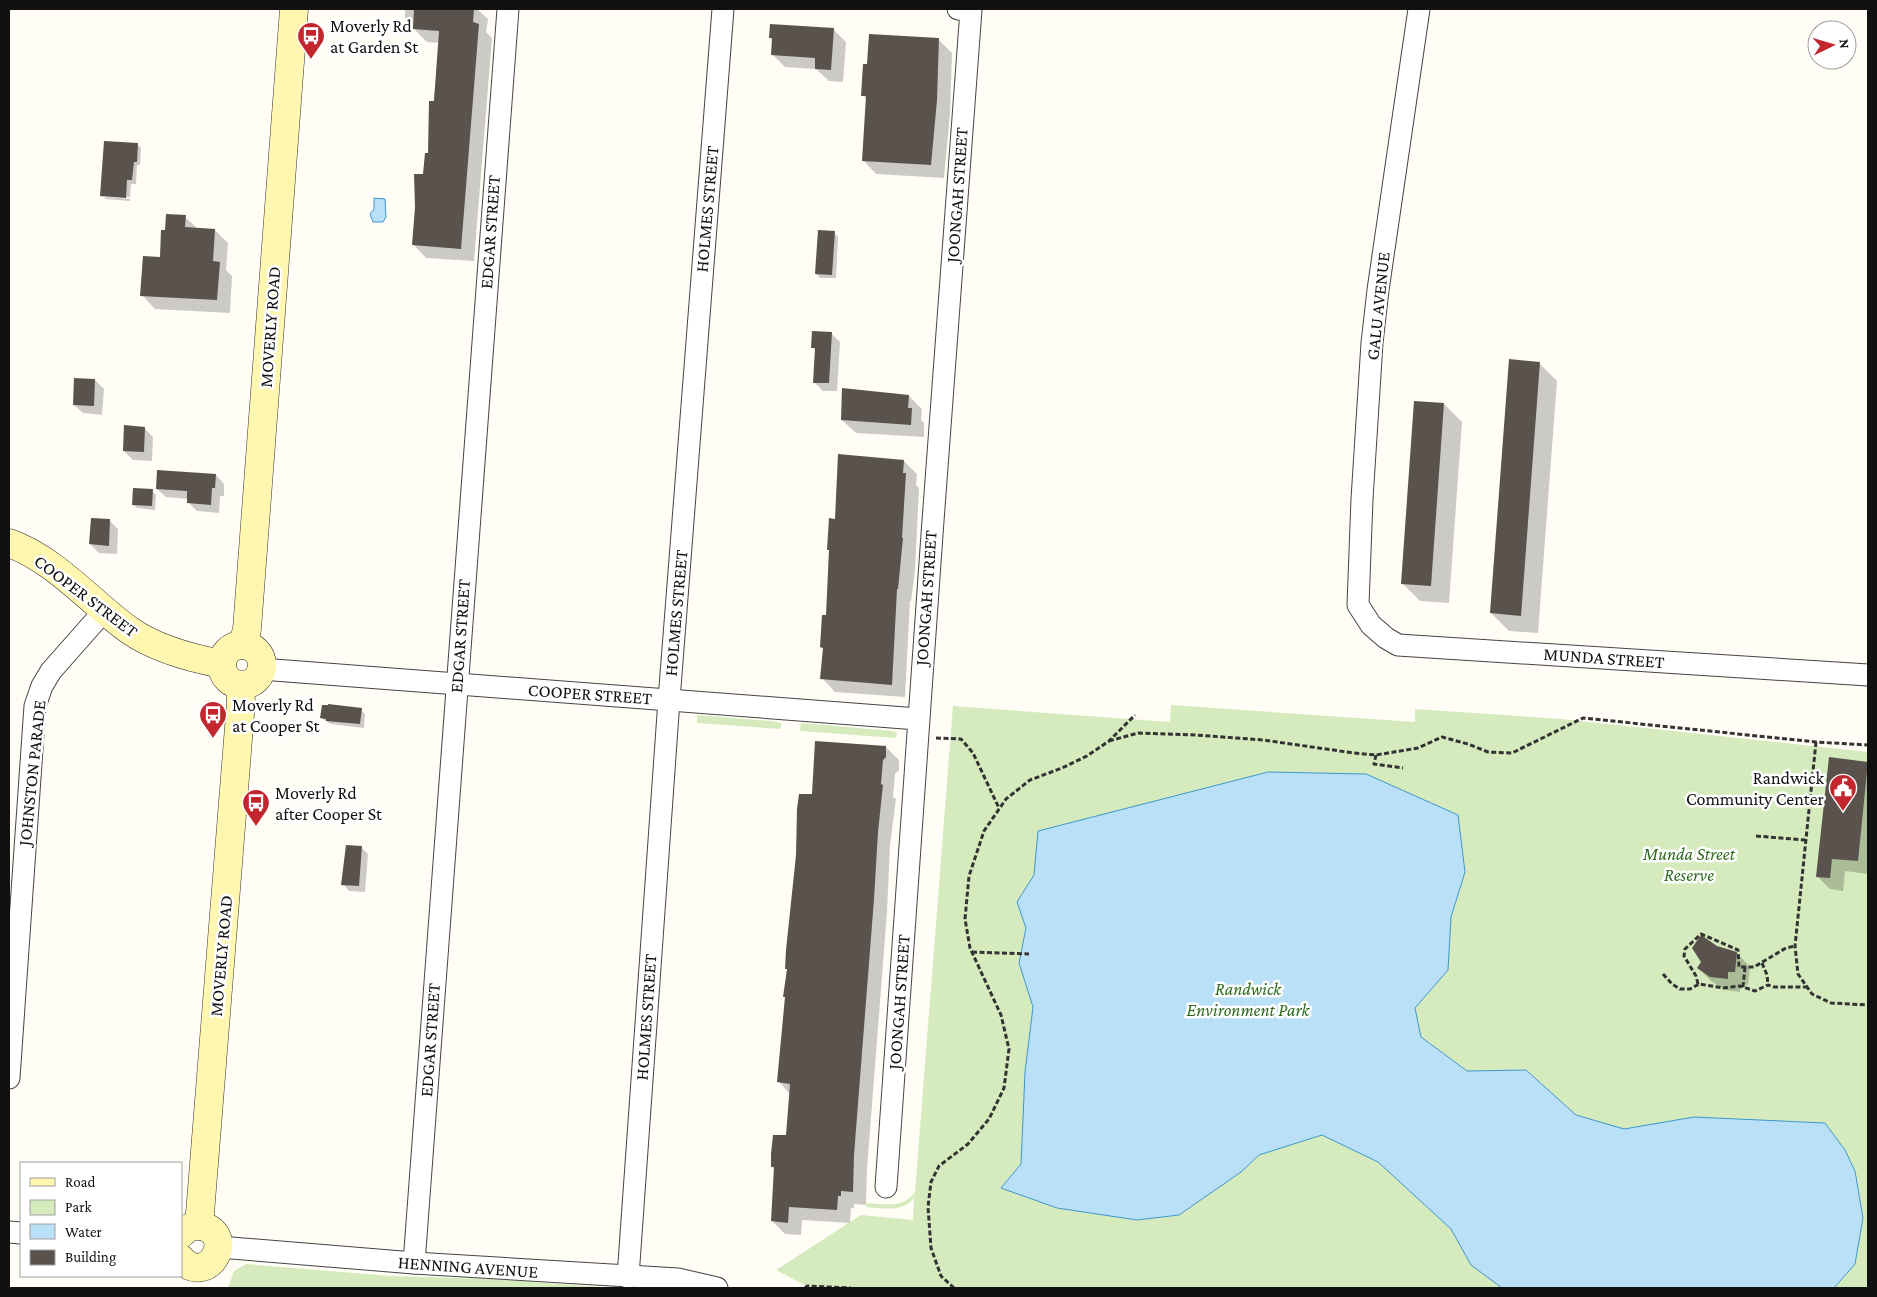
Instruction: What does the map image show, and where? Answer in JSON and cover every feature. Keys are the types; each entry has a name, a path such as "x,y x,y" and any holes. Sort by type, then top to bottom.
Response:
{"street":[{"name":"MOVERLY ROAD","path":"243,645 247,629 294,9"},
{"name":"EDGAR STREET","path":"414,1263 508,9"},
{"name":"HOLMES STREET","path":"628,1278 669,700 723,9"},
{"name":"JOONGAH STREET","path":"886,1187 918,740 964,9"},
{"name":"GALU AVENUE","path":"1358,605 1362,499 1373,335 1420,9"},
{"name":"COOPER STREET","path":"9,543 21,548 59,572 130,631 156,645 193,659 222,664"},
{"name":"MUNDA STREET","path":"1358,605 1370,625 1398,645 1868,675"},
{"name":"JOHNSTON PARADE","path":"9,1078 35,706 42,686 51,671 104,611"},
{"path":"243,645 258,653 262,663 256,679 251,683 240,686 224,676 222,664 223,658 231,648 243,645"},
{"name":"COOPER STREET","path":"261,669 918,719"},
{"name":"MOVERLY ROAD","path":"190,1230 240,712 240,686"},
{"path":"190,1230 211,1230 215,1235 218,1247 214,1260 191,1272"},
{"name":"HENNING AVENUE","path":"218,1247 628,1278 678,1279 717,1288"}],"path":[{"path":"954,1288 941,1276 931,1248 928,1207 931,1182 939,1166 968,1144 989,1119 1004,1088 1009,1049 1001,1015 972,952 965,919 969,876 984,830 1006,799 1030,780 1062,768 1086,756 1109,741 1135,715"},
{"path":"1109,741 1138,733 1196,735 1263,740 1376,755 1418,748 1442,737 1488,752 1512,753 1583,718 1816,742 1868,745"},
{"path":"918,740 961,739 973,753 999,809"},
{"path":"1816,742 1795,946 1798,974 1812,994 1832,1003 1868,1006"},
{"path":"1376,755 1374,764 1403,768"},
{"path":"1756,836 1805,840"},
{"path":"1698,984 1696,976 1684,956 1685,949 1701,934 1738,950 1739,967 1754,967 1786,948 1795,946"},
{"path":"972,952 1029,954"},
{"path":"1762,963 1767,975 1768,985"},
{"path":"1743,987 1745,967"},
{"path":"1663,974 1672,984 1680,989 1690,989 1698,984 1723,988 1743,987 1754,990 1768,985 1774,987 1807,987"},
{"path":"805,1288 807,1286 850,1288"}],"green space":[{"name":"Randwick Environment Park","path":"1171,705 1415,722 1415,709 1561,719 1868,752 1868,1288 810,1288 776,1270 861,1215 913,1220 914,1198 909,1203 898,1208 866,1207 867,1203 899,1203 905,1201 915,1192 953,706 1170,722"},
{"path":"697,715 771,721 781,723 781,729 697,723"},
{"path":"801,723 897,733 896,738 800,731"},
{"path":"246,1264 391,1276 492,1279 615,1288 228,1288 234,1271"}],"water":[{"path":"374,198 385,199 386,217 383,222 373,222 370,214 374,209"},
{"path":"1268,772 1366,774 1458,815 1465,872 1451,917 1448,970 1415,1008 1421,1037 1467,1071 1526,1070 1576,1115 1624,1129 1694,1117 1825,1123 1845,1150 1855,1171 1863,1218 1855,1264 1834,1288 1502,1288 1471,1265 1451,1229 1378,1162 1322,1135 1259,1155 1241,1172 1179,1215 1137,1220 1057,1208 1001,1188 1021,1164 1025,1072 1033,1007 1019,963 1026,928 1017,902 1034,875 1038,831"}],"building":[{"path":"414,9 474,9 473,22 479,24 461,249 412,245 415,207 414,174 423,174 425,153 428,153 429,101 434,101 439,31 413,29"},
{"path":"770,24 834,28 831,70 815,69 815,58 771,55 772,38 769,38"},
{"path":"869,34 939,38 937,100 931,165 862,161 866,96 861,96 863,64 867,64"},
{"path":"104,141 138,143 137,162 134,162 132,180 127,180 126,198 100,196"},
{"path":"166,214 186,215 185,227 215,229 213,261 220,262 217,300 140,296 143,256 160,257 161,230 165,230"},
{"path":"818,230 835,231 832,275 815,274"},
{"path":"812,331 832,332 829,383 813,383 815,348 811,348"},
{"path":"1509,359 1540,362 1521,616 1490,613"},
{"path":"74,378 95,379 94,406 73,405"},
{"path":"842,388 909,395 908,408 912,408 911,425 841,420"},
{"path":"1414,401 1444,403 1431,586 1401,584"},
{"path":"124,425 145,427 144,452 123,451"},
{"path":"838,454 904,460 903,473 906,473 903,538 897,589 892,685 820,679 823,648 820,647 822,615 826,615 829,518 835,519"},
{"path":"157,470 216,474 215,488 212,488 211,505 187,503 187,491 156,489"},
{"path":"133,488 153,489 152,506 132,505"},
{"path":"91,518 110,519 109,546 89,544"},
{"path":"322,705 362,708 360,724 326,721 326,719 320,718"},
{"path":"815,741 886,746 886,757 883,760 881,784 883,785 854,1155 853,1192 841,1191 841,1196 838,1196 837,1210 789,1207 788,1223 771,1221 774,1167 771,1167 771,1154 773,1135 786,1135 790,1084 777,1082 785,997 783,997 787,969 785,969 786,950 796,855 799,794 812,794"},
{"name":"Randwick Community Center","path":"1829,757 1868,762 1858,861 1832,859 1830,878 1816,877"},
{"path":"346,845 362,846 359,886 341,885"},
{"path":"1701,935 1717,946 1737,952 1735,972 1728,972 1728,979 1710,977 1697,968 1701,962 1692,948"}],"place":[{"name":"Moverly Rd at Garden St","path":"311,60"},
{"name":"Moverly Rd at Cooper St","path":"213,739"},
{"name":"Randwick Community Center","path":"1843,812"},
{"name":"Moverly Rd after Cooper St","path":"256,827"}],"park label":[{"name":"Munda Street Reserve","path":"1689,864"}]}
